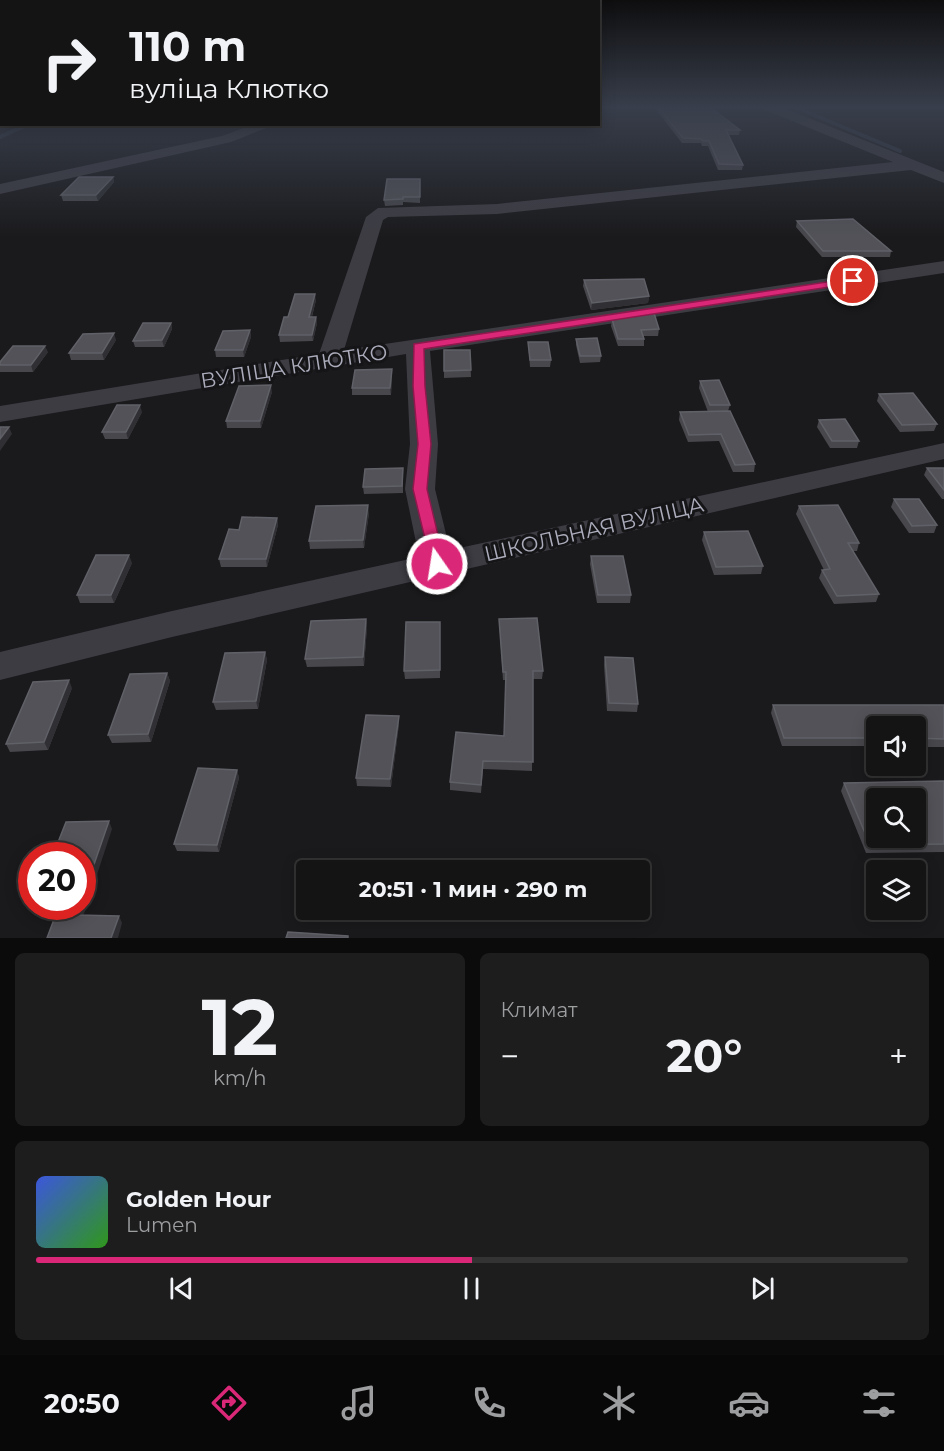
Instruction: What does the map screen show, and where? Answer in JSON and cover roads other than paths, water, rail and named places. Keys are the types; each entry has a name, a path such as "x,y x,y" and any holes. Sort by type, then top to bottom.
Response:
{"street":[{"path":"0,189 172,151"},
{"path":"878,151 944,178"},
{"path":"329,359 375,217 384,213 497,209 913,165"},
{"name":"ВУЛІЦА КЛЮТКО","path":"0,414 329,359 944,267"},
{"path":"418,346 424,444 420,489 437,564"},
{"name":"ШКОЛЬНАЯ ВУЛІЦА","path":"0,666 183,621 944,451"}]}
